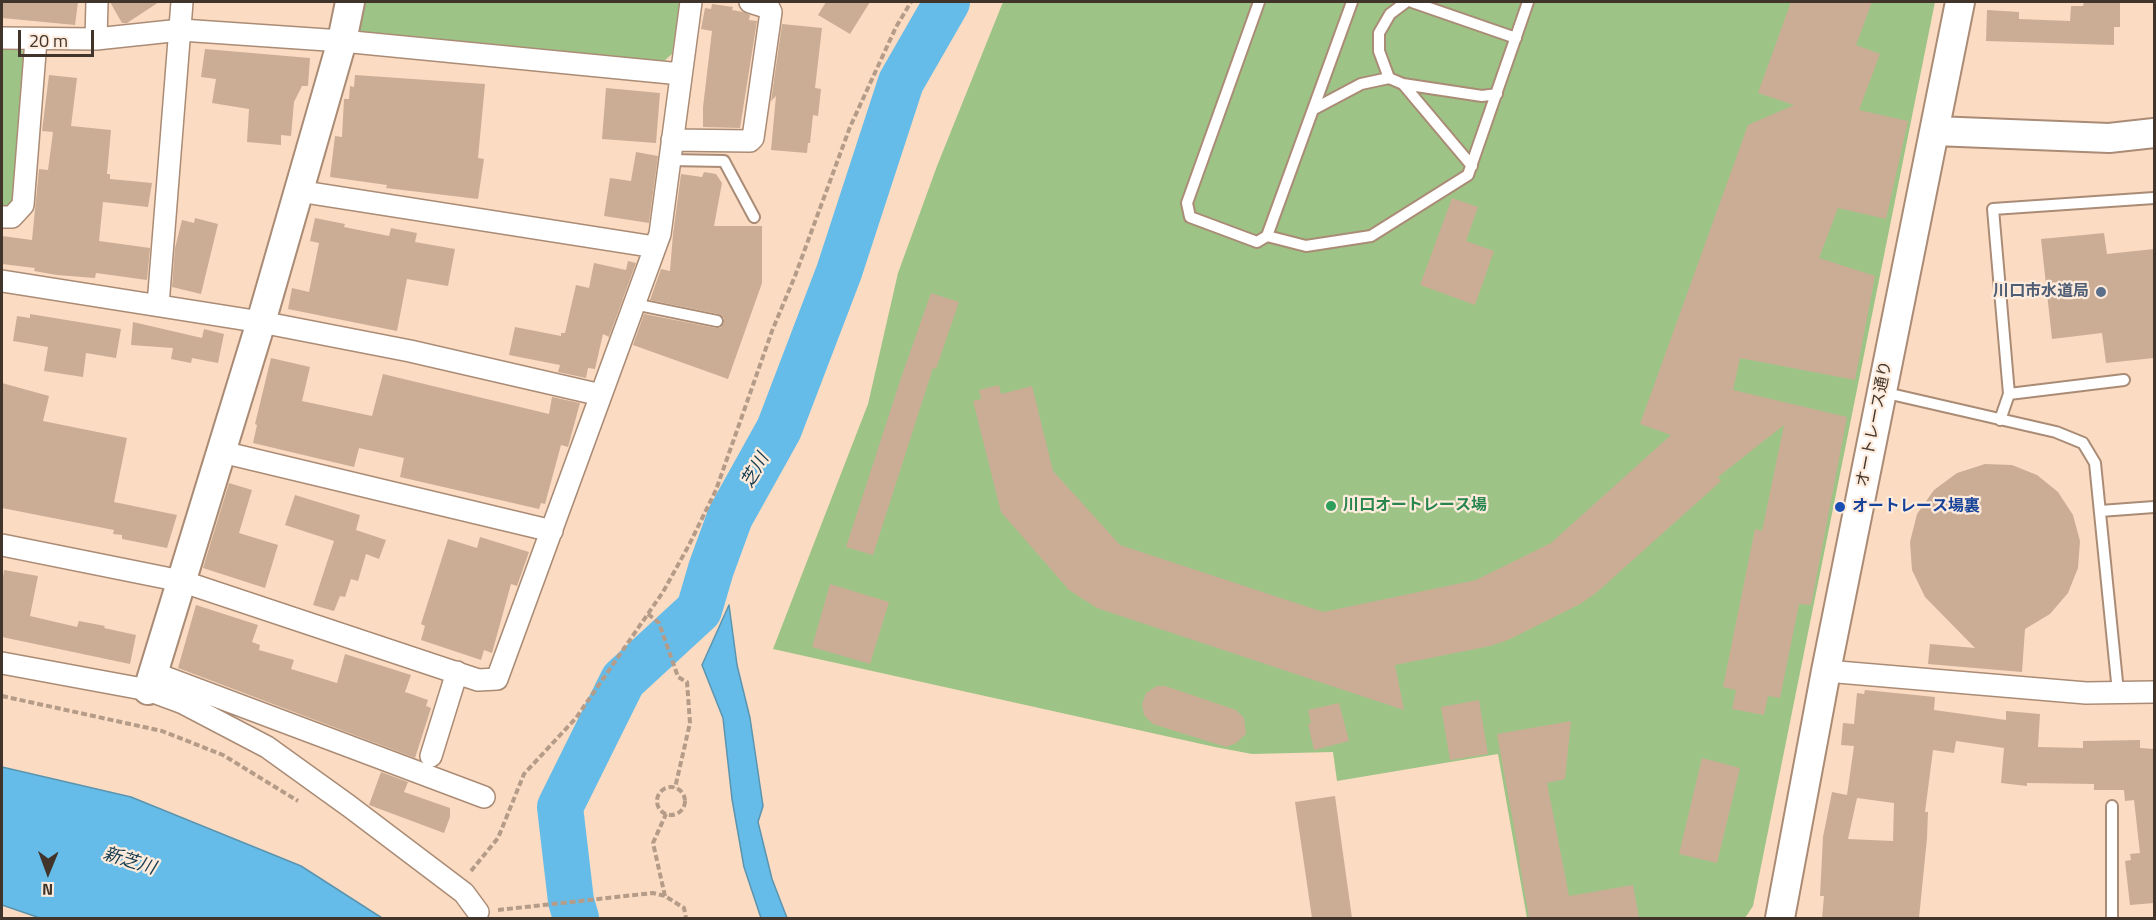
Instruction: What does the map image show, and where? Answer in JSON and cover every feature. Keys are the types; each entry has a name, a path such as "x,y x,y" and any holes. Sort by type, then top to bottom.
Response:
{"street":[{"path":"96,39 97,2"},
{"path":"158,305 182,2"},
{"path":"151,682 261,321 342,41 350,2"},
{"path":"2,545 181,581 478,680 497,680 660,234 691,2"},
{"path":"671,150 750,141 753,138 771,12 769,8 750,2"},
{"name":"オートレース通り","path":"1780,918 1826,671 1960,2"},
{"path":"2,38 96,39 181,30 342,41 681,74"},
{"path":"2,217 12,217 23,205 36,40"},
{"path":"1935,131 2109,138 2154,134"},
{"path":"298,191 655,247"},
{"path":"2,281 261,321 410,351 601,395"},
{"path":"222,452 552,531"},
{"path":"2,663 151,682 484,797"},
{"path":"1826,671 2086,693 2154,692"},
{"path":"431,756 457,672"},
{"path":"151,682 183,702 267,747 350,806 458,888 478,912"}],"lane":[{"path":"1259,2 1187,203 1190,217 1257,242 1267,236 1352,2"},
{"path":"1389,78 1379,51 1379,33 1390,14 1406,2"},
{"path":"1412,2 1516,38"},
{"path":"1267,236 1306,246 1371,236 1468,175 1528,2"},
{"path":"1314,109 1361,84 1389,78 1403,84 1482,96 1497,94"},
{"path":"1403,84 1472,165"},
{"path":"671,150 724,161 754,217"},
{"path":"2000,420 2009,394 1993,209 2154,198"},
{"path":"634,304 717,321"},
{"path":"2009,394 2124,380"},
{"path":"1882,392 2056,432 2083,443 2095,463 2118,692"},
{"path":"2100,511 2154,507"},
{"path":"2112,806 2112,918"}],"path":[{"path":"458,888 498,838 524,774 576,718 648,614 689,545 716,490 733,437 850,127 896,27 911,2"},
{"path":"648,614 658,623 678,677 687,682 690,723 675,788"},
{"path":"2,696 162,731 223,755 300,802"},
{"path":"665,788 675,788 684,795 685,805 678,814 666,814 659,808 658,795 665,788"},
{"path":"665,896 653,843 666,814"},
{"path":"478,912 653,893 665,896 684,908 686,918"}],"green space":[{"path":"364,2 680,2 672,54 663,62 357,33"},
{"name":"川口オートレース場","path":"1003,2 1935,2 1753,906 1745,918 1527,918 1498,754 1337,781 1333,752 1252,754 773,649 868,404 898,273 937,166"},
{"path":"2,47 19,48 29,56 15,203 2,209"}],"water":[{"path":"729,605 737,665 750,718 763,806 758,822 772,879 787,918 761,918 744,867 732,799 723,718 702,665"},
{"name":"新芝川","path":"2,767 131,797 301,866 382,918 40,918 2,905"}],"building":[{"path":"2,2 78,2 75,25 2,18"},
{"path":"110,2 159,2 127,23 122,23"},
{"path":"826,2 870,2 850,34 818,15"},
{"path":"1791,2 1872,2 1856,45 1880,54 1859,110 1908,121 1886,219 1838,208 1819,258 1875,276 1855,380 1740,358 1733,390 1847,417 1811,605 1799,604 1780,698 1768,696 1764,715 1732,709 1736,690 1723,687 1755,529 1762,531 1784,425 1718,477 1721,481 1596,593 1580,604 1508,640 1490,646 1395,665 1404,710 1097,608 1069,590 1001,512 973,401 981,399 979,390 999,385 1001,394 1032,386 1053,471 1120,545 1323,612 1476,580 1551,543 1671,435 1640,424 1748,125 1794,105 1758,93"},
{"path":"2084,2 2120,2 2120,27 2114,27 2114,45 1986,41 1987,10 2019,12 2019,19 2070,21 2071,6 2083,6"},
{"path":"712,4 733,7 732,10 750,15 749,20 757,21 740,128 703,127 703,107 712,31 701,29 705,8 711,9"},
{"path":"782,24 822,28 815,88 821,89 818,116 813,115 807,153 771,150 776,96 771,101"},
{"path":"205,49 310,58 308,86 302,86 294,102 291,136 281,135 281,145 247,142 249,109 212,103 216,79 201,77"},
{"path":"49,75 77,78 71,126 111,130 107,174 110,174 110,179 152,183 148,207 103,202 99,241 150,248 147,280 96,273 95,278 57,275 34,271 35,268 2,264 2,236 32,240 39,169 48,170 53,132 42,131"},
{"path":"355,75 485,84 478,158 484,159 478,199 386,188 387,185 330,177 335,136 342,137 344,99 349,99 350,86 354,87"},
{"path":"606,88 660,93 656,143 602,139"},
{"path":"636,152 658,156 649,223 604,216 610,178 631,181"},
{"path":"704,172 716,174 722,183 714,226 762,226 762,283 728,379 633,345 644,314 716,328 720,328 724,323 724,318 718,314 650,300 661,269 670,271 681,174 702,177"},
{"path":"1452,198 1478,207 1466,241 1494,251 1475,305 1420,285"},
{"path":"195,218 218,224 201,294 172,287 175,248 182,220 194,223"},
{"path":"315,218 345,224 344,227 389,236 391,228 417,233 415,242 455,249 448,286 407,279 397,331 288,309 292,288 309,292 319,243 310,241"},
{"name":"川口市水道局","path":"2104,233 2107,254 2154,249 2154,358 2106,363 2102,333 2052,339 2041,239"},
{"path":"628,261 636,263 609,337 603,334 595,369 588,368 586,378 558,372 560,365 509,355 515,327 561,336 561,333 565,333 576,285 589,288 594,263 626,270"},
{"path":"931,293 959,302 936,369 933,368 873,555 846,547"},
{"path":"30,314 121,329 116,358 86,353 83,377 44,371 48,347 13,341 17,316 30,318"},
{"path":"133,322 202,338 204,329 224,334 218,363 192,358 191,363 171,359 173,348 131,345"},
{"path":"271,358 310,367 302,401 372,416 383,374 549,414 552,397 580,403 568,447 561,445 545,504 541,503 539,509 400,477 404,458 359,448 354,467 253,443 257,425 255,424"},
{"path":"2,383 49,396 43,421 127,438 114,502 177,515 167,548 122,539 122,535 113,534 114,530 2,508"},
{"path":"1985,464 2012,465 2037,475 2058,492 2073,515 2080,541 2078,568 2068,593 2050,614 2025,629 2022,672 1928,664 1930,644 1975,648 1925,597 1912,570 1910,542 1917,514 1934,490 1957,473"},
{"path":"229,483 252,490 239,533 278,545 265,588 203,568"},
{"path":"295,495 360,515 356,530 386,540 379,559 366,554 358,581 351,579 345,597 340,596 334,611 313,605 334,541 285,525"},
{"path":"480,537 529,552 517,586 511,584 492,653 484,650 481,660 421,640 425,626 421,624 448,539 477,548"},
{"path":"4,570 38,576 30,616 77,627 79,621 136,635 130,664 2,637"},
{"path":"830,584 889,602 870,664 812,647"},
{"path":"196,605 258,625 252,642 260,645 259,650 294,660 291,669 337,683 345,654 411,675 405,692 428,700 426,706 431,708 415,758 178,668"},
{"path":"1157,686 1165,686 1236,710 1244,718 1246,734 1236,743 1226,747 1153,724 1144,715 1142,704 1146,693"},
{"path":"1865,690 1935,697 1934,710 2006,720 2006,711 2040,714 2038,747 2083,748 2083,741 2140,740 2140,748 2154,749 2154,903 2130,905 2125,861 2131,860 2130,854 2140,853 2134,800 2125,801 2124,790 2094,790 2094,784 2027,783 2027,786 2001,783 2004,748 1956,741 1954,753 1933,750 1925,812 1928,812 1927,838 1919,918 1822,918 1824,896 1820,896 1823,837 1832,792 1847,795 1854,746 1841,745 1843,723 1854,724 1857,693 1864,694","holes":["1857,798 1894,803 1893,841 1848,839"]},
{"path":"1479,700 1488,754 1450,760 1441,707"},
{"path":"1339,703 1349,741 1314,750 1308,724 1311,723 1308,710"},
{"path":"1571,721 1565,779 1547,783 1569,896 1633,885 1639,918 1529,918 1497,734"},
{"path":"1702,758 1740,768 1717,863 1679,854"},
{"path":"381,772 408,782 404,792 450,808 450,817 444,833 369,805"},
{"path":"1335,796 1352,918 1312,918 1295,802"}],"waterway":[{"name":"芝川","path":"576,918 571,901 560,807 623,680 699,610 730,517 779,429 839,272 901,82 947,2"}],"place":[{"name":"川口市水道局","path":"2101,292"},
{"name":"川口オートレース場","path":"1331,506"},
{"name":"オートレース場裏","path":"1840,507"}]}
